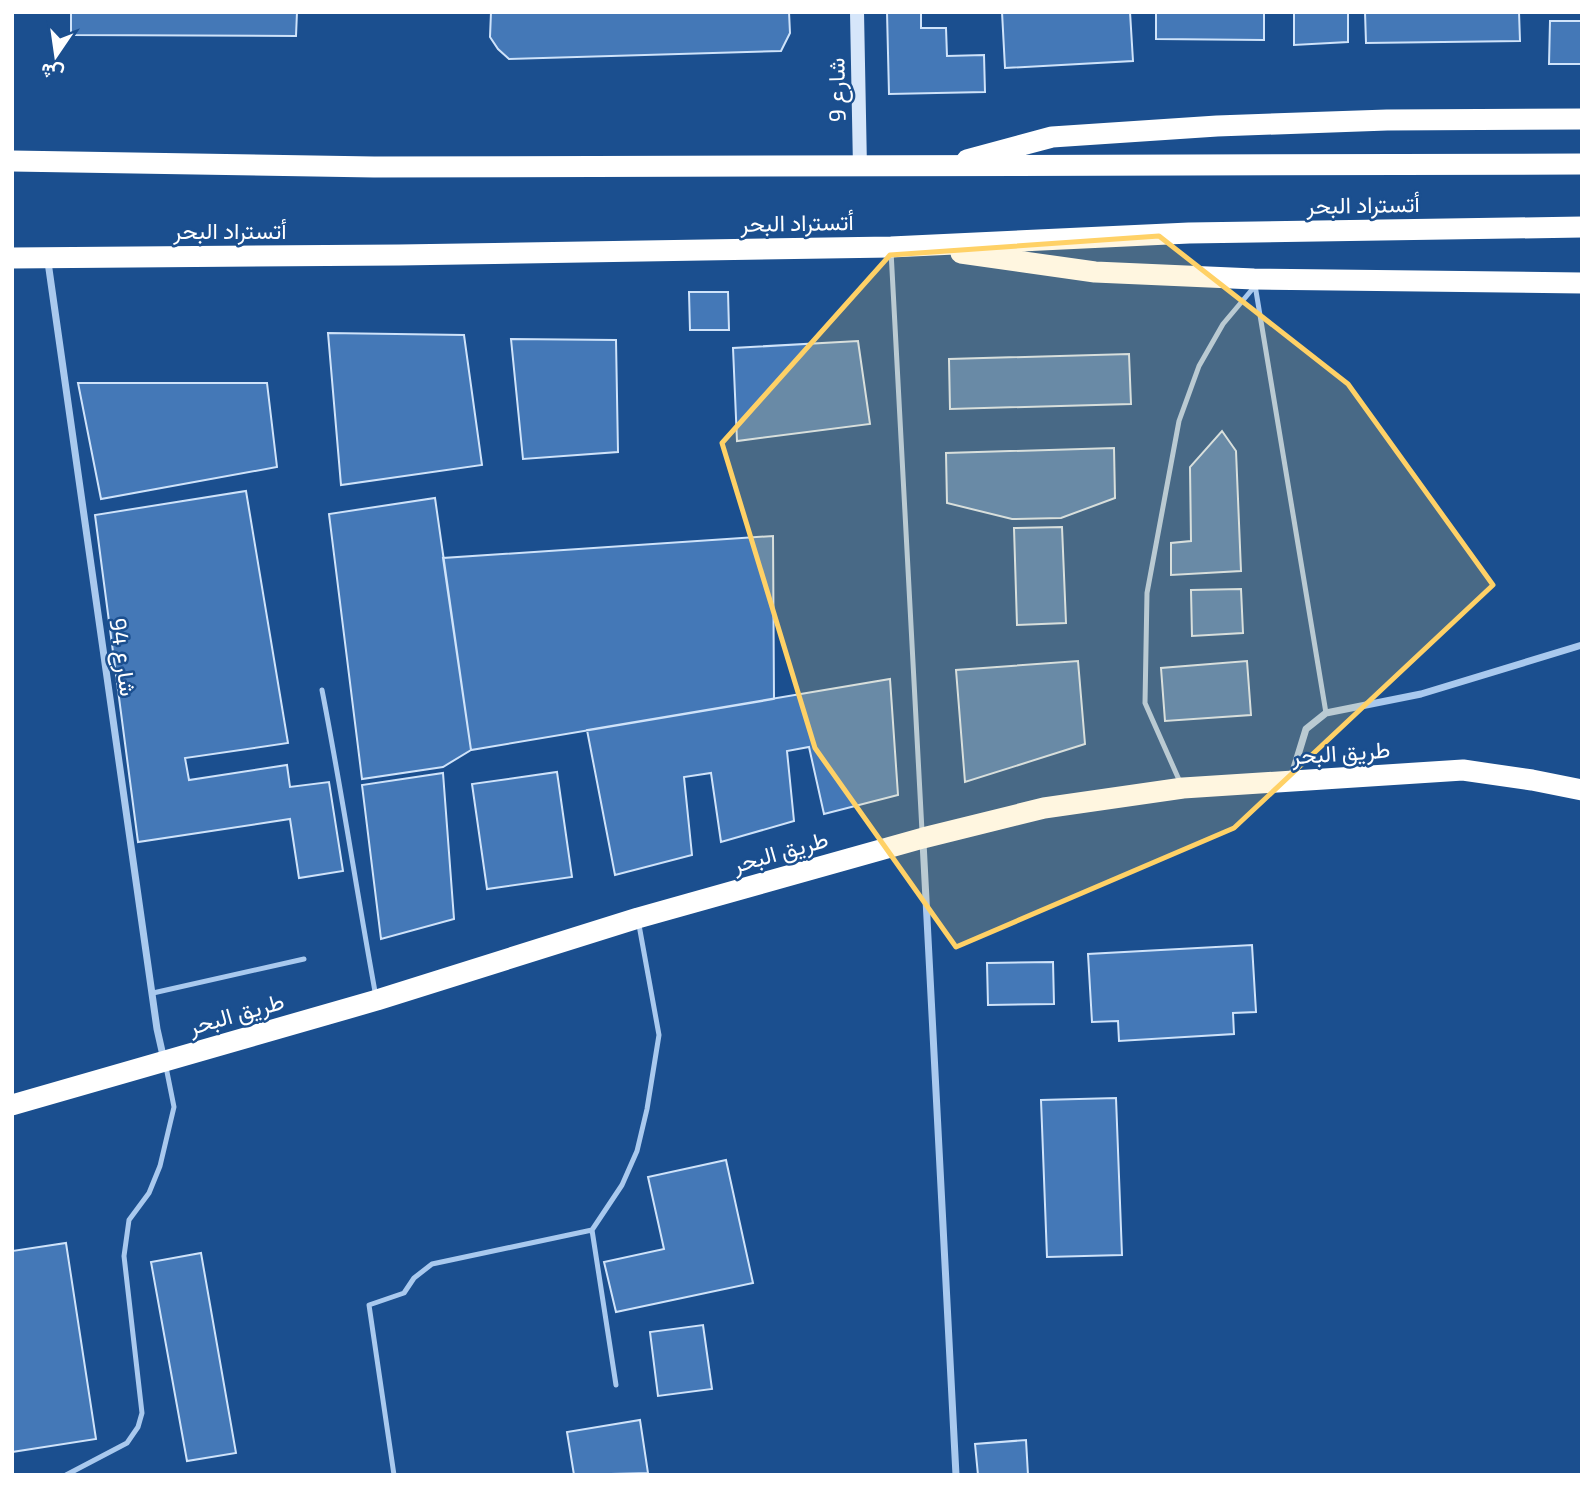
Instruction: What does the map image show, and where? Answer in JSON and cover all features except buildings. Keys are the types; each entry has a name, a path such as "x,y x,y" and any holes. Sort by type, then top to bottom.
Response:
{"highway":[{"path":"937,167 1052,137 1387,120 1582,119"},
{"name":"أتستراد البحر","path":"12,161 374,167 860,168 1582,164"},
{"name":"أتستراد البحر","path":"12,258 413,255 901,246 1189,233 1582,227"},
{"path":"901,246 1095,272 1254,282 1582,283"},
{"name":"طريق البحر","path":"12,1105 377,1000 638,918 923,838 1044,808 1182,788 1463,770 1582,790"}],"street":[{"name":"شارع 9","path":"857,12 860,168"},
{"name":"شارع 94","path":"47,258 157,1029 164,1061"},
{"path":"1290,782 1306,729 1326,713 1421,694 1582,645"},
{"path":"923,838 956,1475"}],"lane":[{"path":"901,246 923,838"},
{"path":"1254,282 1326,713"},
{"path":"1182,788 1144,704 1147,593 1179,421 1199,366 1223,324 1254,282"},
{"path":"322,690 377,1000"},
{"path":"617,1385 592,1230 622,1185 637,1151 659,1035 638,918"},
{"path":"153,993 304,959"},
{"path":"66,1475 127,1443 138,1427 142,1413 124,1256 130,1220 149,1192 160,1166 174,1107 164,1061"},
{"path":"394,1475 369,1305 404,1293 414,1278 432,1265 592,1230"}],"highlighted area":[{"path":"1159,236 1348,384 1493,585 1234,828 956,947 815,748 722,443 890,255"}]}
